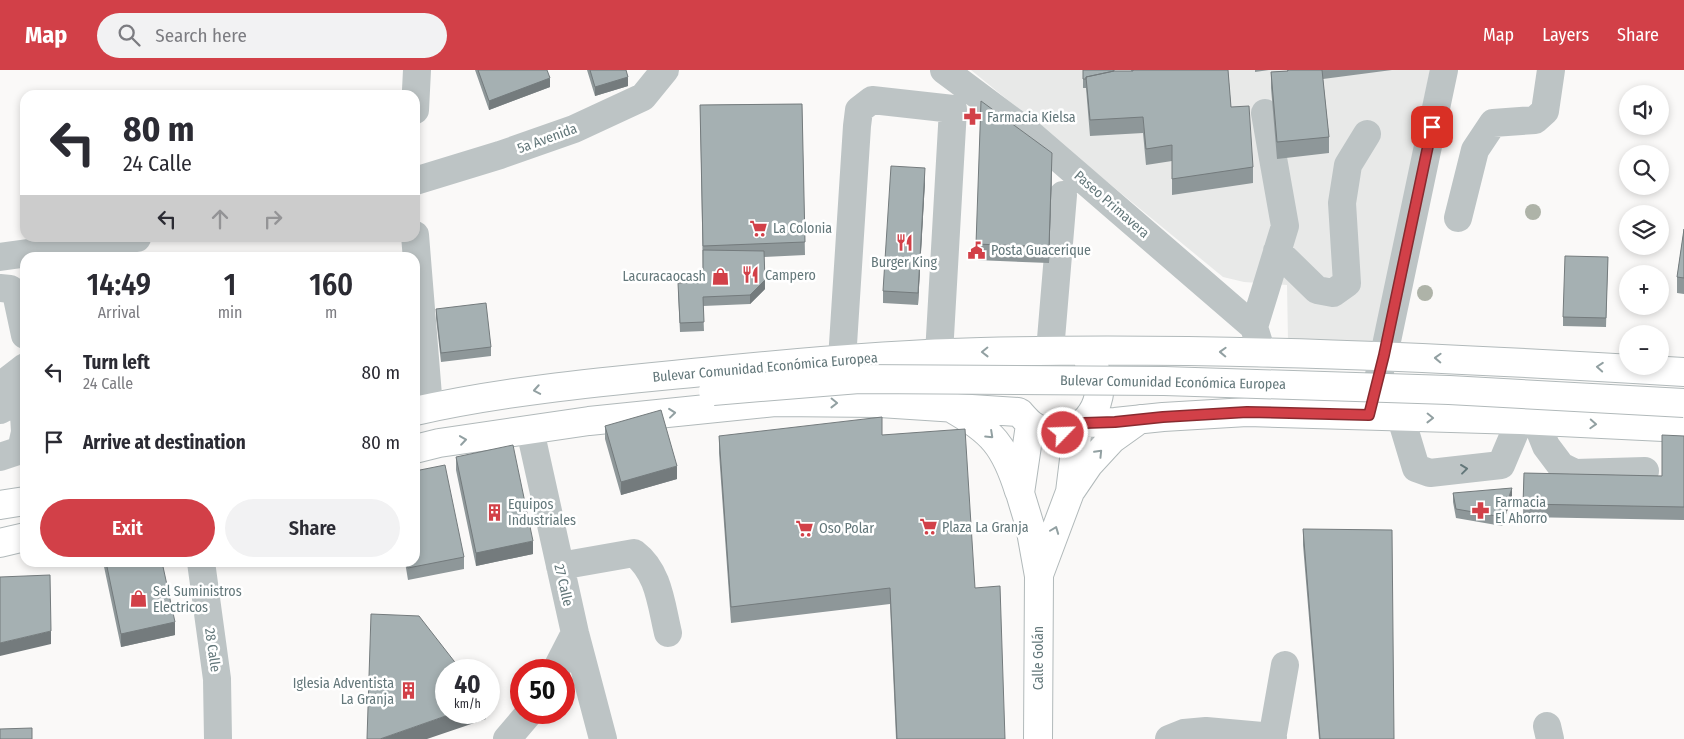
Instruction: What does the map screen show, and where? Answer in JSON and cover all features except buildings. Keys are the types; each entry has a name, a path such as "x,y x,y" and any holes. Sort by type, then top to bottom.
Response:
{"main road":[{"name":"Bulevar Comunidad Económica Europea","path":"422,410 562,385 842,360 939,354 1052,351 1384,355 1684,372"},
{"path":"1052,351 1086,358 1096,373 1100,390 1095,408 1081,425 1063,433 1046,432 1024,418 1013,395 1014,378 1021,363 1052,351"},
{"name":"Bulevar Comunidad Económica Europea","path":"586,383 662,395 859,379 1164,381 1449,390 1684,402"},
{"name":"Bulevar Comunidad Económica Europea","path":"589,421 662,395"},
{"name":"Bulevar Comunidad Económica Europea","path":"420,448 439,443 589,421 775,402 880,403 950,407 1024,418"},
{"path":"950,407 975,421 996,441 1011,465 1020,493"},
{"name":"Bulevar Comunidad Económica Europea","path":"1081,425 1247,412 1369,415 1401,418 1528,420 1684,428"},
{"name":"Calle Golán","path":"1024,418 1020,493 1030,526 1039,576 1038,739"},
{"path":"1070,492 1088,464 1112,439 1140,419"},
{"name":"Calle Golán","path":"1039,576 1070,492 1081,425"},
{"path":"0,505 20,502"},
{"path":"0,543 20,538"}],"street":[{"path":"416,90 417,70"},
{"name":"5a Avenida","path":"420,180 500,156 574,129 643,97 666,70"},
{"path":"1369,415 1384,355 1444,70"},
{"path":"1458,218 1475,150 1493,123 1535,120 1545,111 1551,70"},
{"path":"939,354 953,109 951,76"},
{"name":"Paseo Primavera","path":"951,76 1034,137 1254,326"},
{"path":"842,360 859,110 872,100 953,109"},
{"path":"1262,353 1254,326 1285,226 1265,113"},
{"path":"1277,251 1317,290 1333,293 1348,282 1342,202 1348,165 1367,134"},
{"path":"1052,351 1063,195"},
{"path":"36,252 108,242"},
{"path":"0,257 20,254"},
{"path":"0,288 10,289 16,293 20,312"},
{"path":"420,360 422,410"},
{"path":"20,379 12,397 20,419"},
{"path":"1401,418 1416,468 1430,473 1501,465 1528,420 1561,466 1575,473 1645,471"},
{"name":"27 Calle","path":"530,430 575,633 603,739"},
{"path":"0,458 20,450"},
{"path":"560,566 634,553 646,562 656,581 668,633"},
{"name":"28 Calle","path":"202,567 217,679 218,739"},
{"path":"562,659 575,633"},
{"path":"1169,739 1184,733 1206,731 1273,738 1284,665"},
{"path":"507,739 520,724"}],"shaded area":[{"path":"971,70 1430,70 1375,341 1288,341 1287,285 1244,282 1223,277"}],"place":[{"name":"Farmacia Kielsa","path":"973,117"},
{"name":"La Colonia","path":"759,228"},
{"name":"Burger King","path":"904,242"},
{"name":"Posta Guacerique","path":"977,250"},
{"name":"Campero","path":"751,275"},
{"name":"Lacuracaocash","path":"720,276"},
{"name":"Farmacia El Ahorro","path":"1481,510"},
{"name":"Equipos Industriales","path":"494,512"},
{"name":"Plaza La Granja","path":"928,527"},
{"name":"Oso Polar","path":"805,528"},
{"name":"Sel Suministros Electricos","path":"139,599"},
{"name":"Iglesia Adventista La Granja","path":"408,691"}],"route":[{"path":"1063,433 1084,423 1247,412 1369,415 1384,355 1432,127"}]}
